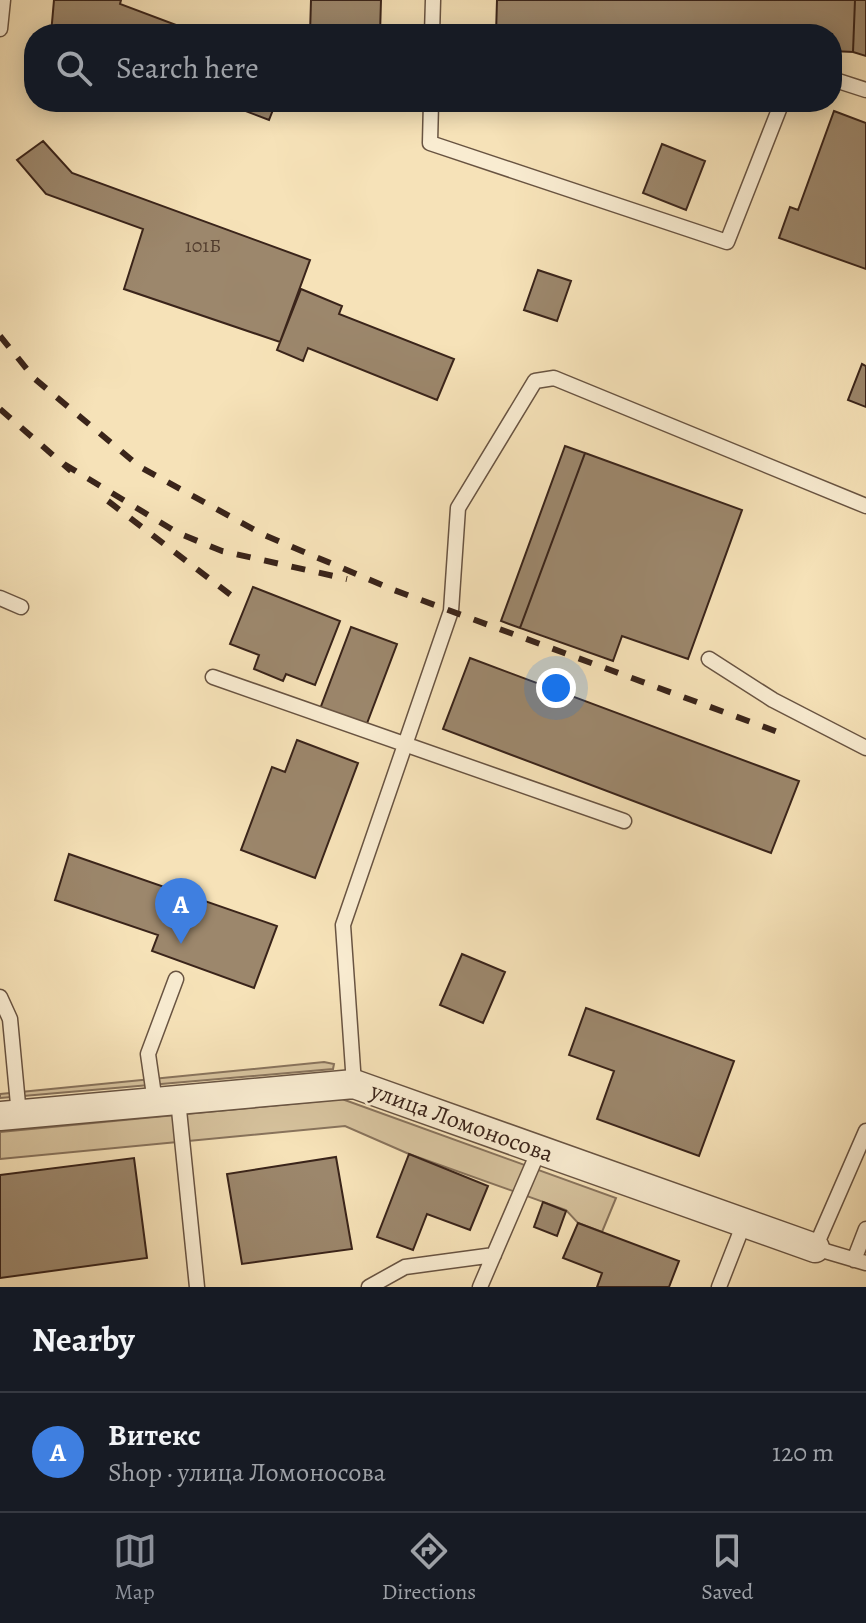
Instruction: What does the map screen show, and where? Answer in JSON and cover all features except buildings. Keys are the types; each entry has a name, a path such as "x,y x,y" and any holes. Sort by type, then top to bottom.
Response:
{"street":[{"name":"улица Ломоносова","path":"9,1116 354,1084 815,1248"}],"lane":[{"path":"0,29 3,0"},
{"path":"432,24 433,0"},
{"path":"842,82 866,90"},
{"path":"431,112 430,143 727,242 778,112"},
{"path":"354,1084 343,925 451,611 458,508 535,381 554,378 866,506"},
{"path":"0,598 21,607"},
{"path":"709,659 773,700 866,748"},
{"path":"213,677 624,821"},
{"path":"176,979 148,1054 165,1101 197,1287"},
{"path":"0,997 10,1019 9,1116"},
{"path":"866,1131 815,1248 860,1261 866,1229"},
{"path":"480,1287 539,1150"},
{"path":"719,1287 744,1223"},
{"path":"369,1287 405,1267 494,1255"}],"shaded area":[{"path":"324,1062 334,1064 333,1069 0,1098 0,1094"},
{"path":"342,1099 616,1198 602,1232 578,1223 566,1210 409,1154 345,1126 0,1159 0,1132"}],"railway":[{"path":"0,336 35,379 140,467 264,535 394,590 786,735"},
{"path":"0,409 71,471"},
{"path":"64,464 178,533 222,551 347,579"},
{"path":"108,501 232,596"}],"place":[{"name":"Витекс","path":"181,944"}]}
